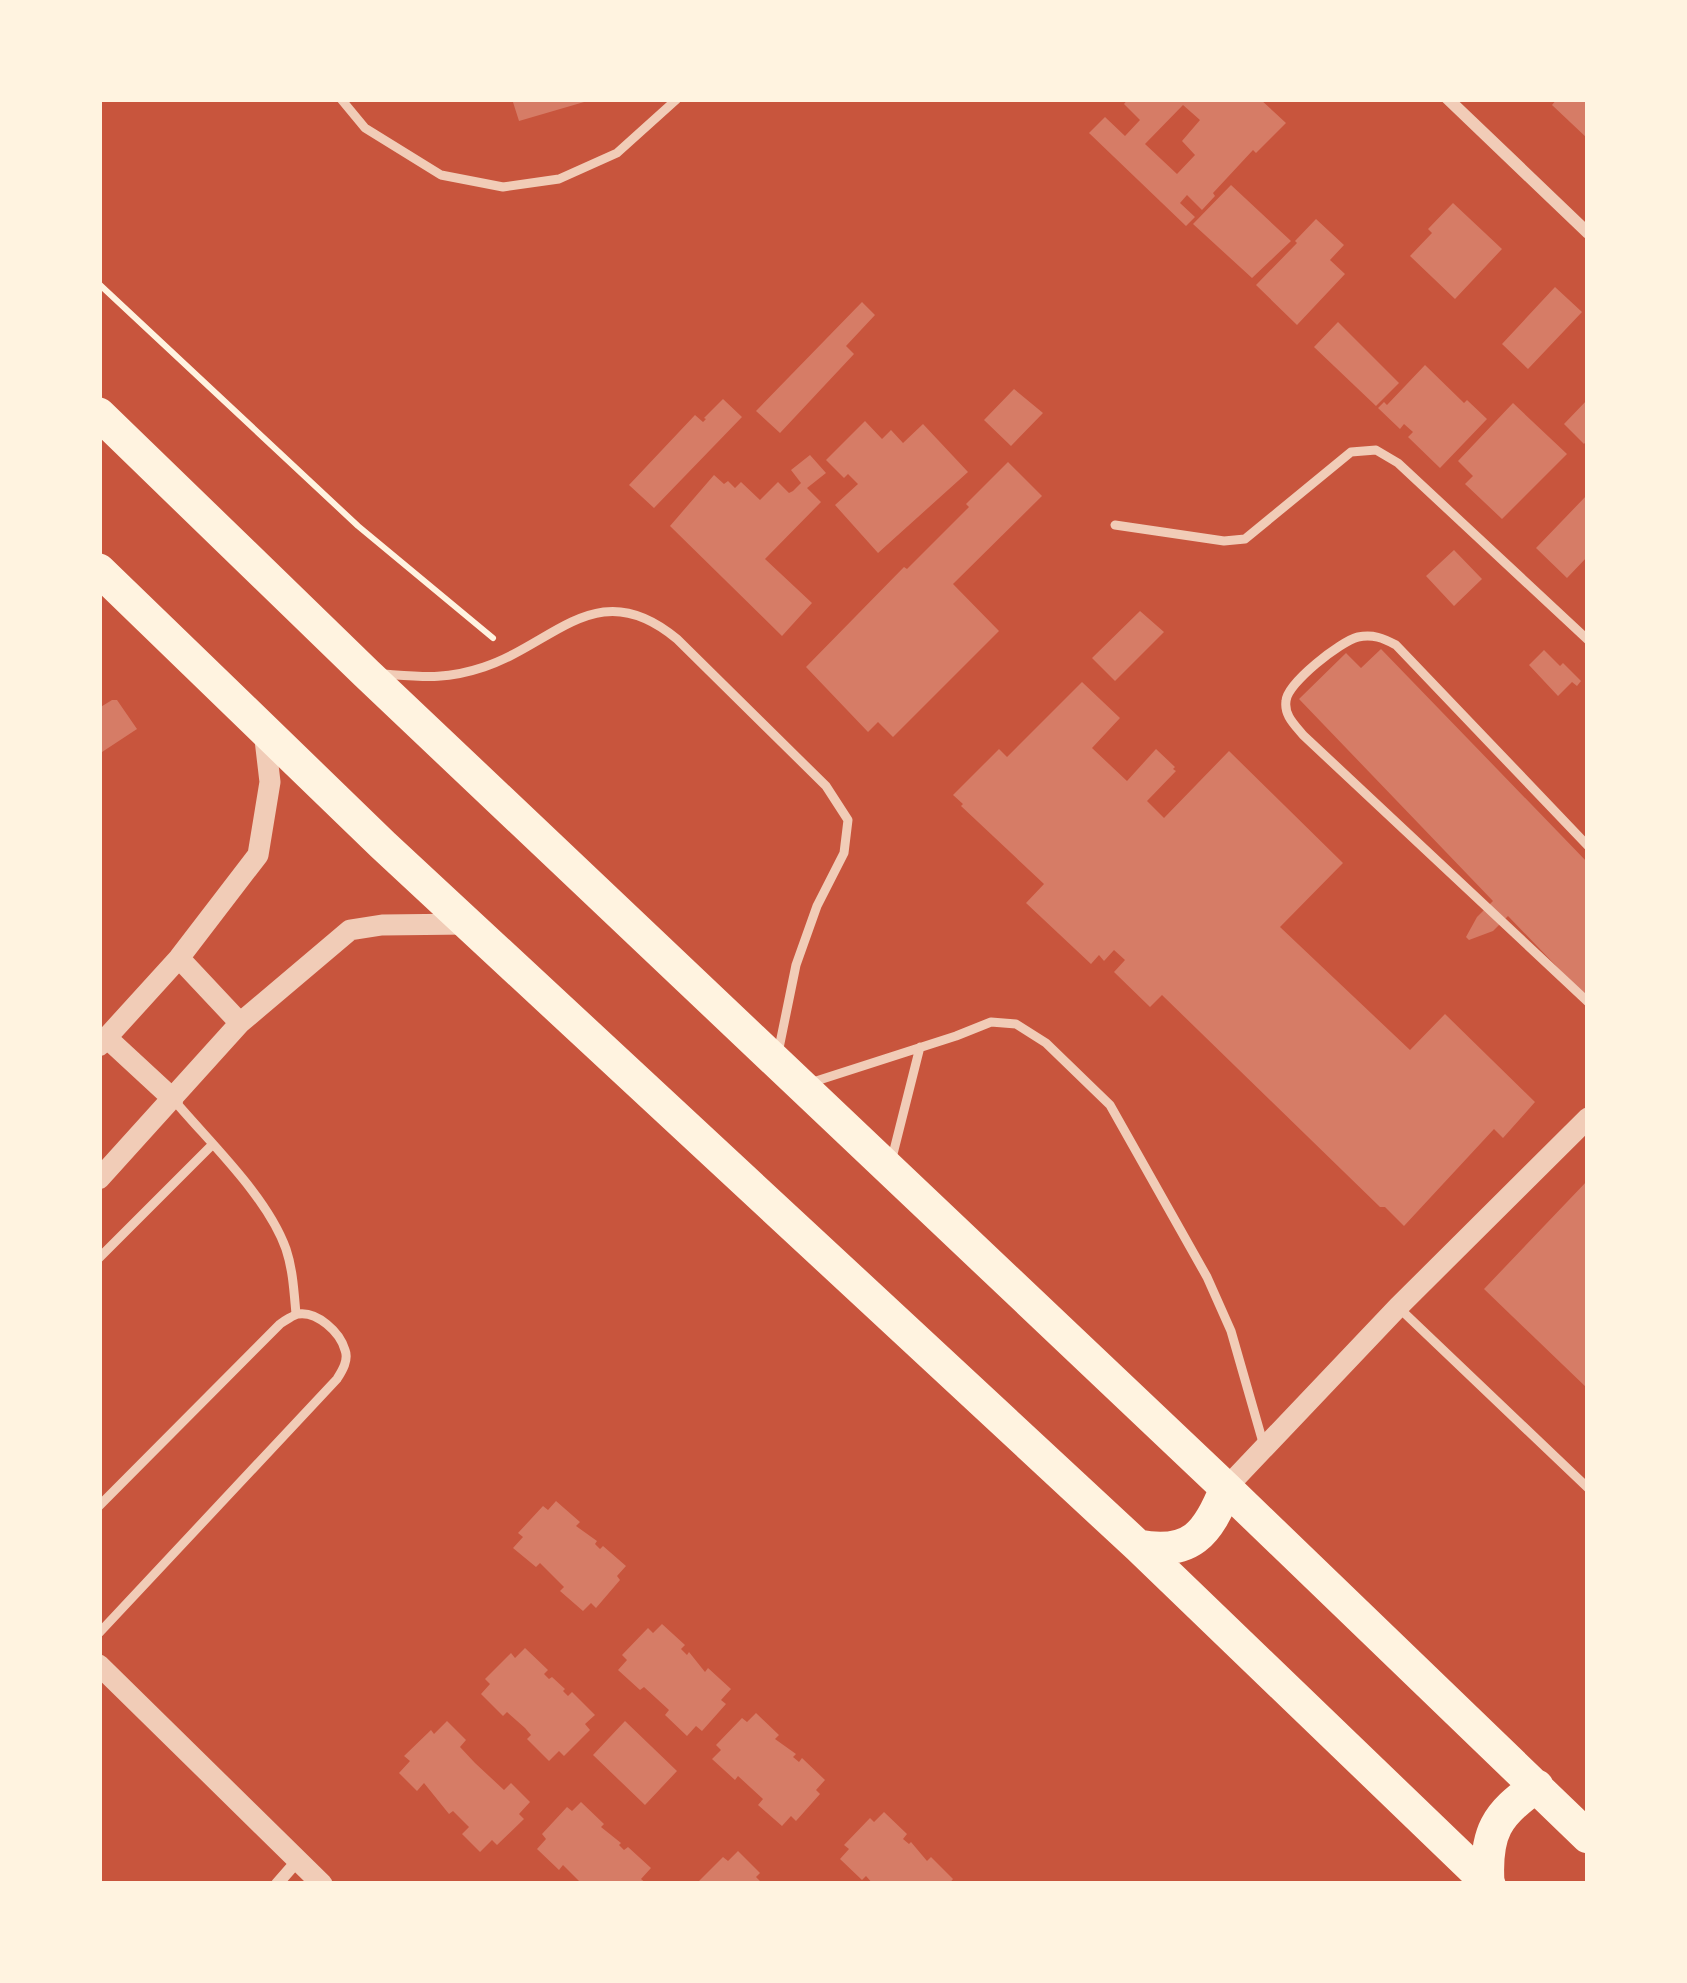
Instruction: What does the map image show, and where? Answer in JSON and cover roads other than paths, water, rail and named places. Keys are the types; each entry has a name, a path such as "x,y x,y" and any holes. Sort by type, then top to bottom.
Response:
{"highway":[{"path":"99,414 1588,1838"},
{"path":"99,570 470,924 1138,1546 1488,1884"},
{"path":"1138,1546 1178,1548 1196,1539 1210,1524 1226,1488"},
{"path":"1488,1884 1486,1854 1496,1826 1512,1803 1537,1786"}],"street":[{"path":"1448,99 1588,233"},
{"path":"173,1099 103,1042 178,958 258,855 270,782 264,730"},
{"path":"99,1179 239,1023 350,930 470,924"},
{"path":"178,958 239,1023"},
{"path":"1226,1488 1588,1118"},
{"path":"99,1665 322,1884"},
{"path":"277,1884 298,1861"}],"lane":[{"path":"341,99 365,128 441,175 503,187 560,179 617,153 677,99"},
{"path":"1115,525 1225,541 1245,539 1351,452 1376,451 1398,464 1588,640"},
{"path":"366,674 447,678 514,655 551,630 596,611 635,614 658,623 826,786 848,820 844,854 817,906 796,965 776,1061"},
{"path":"1588,846 1396,645 1380,636 1341,643 1289,690 1285,703 1289,718 1303,735 1588,1003"},
{"path":"802,1086 991,1022 1016,1024 1046,1043 1109,1105 1207,1277 1232,1331 1264,1446"},
{"path":"890,1168 920,1047"},
{"path":"173,1099 268,1210 293,1273 296,1314"},
{"path":"99,1258 212,1145"},
{"path":"1399,1307 1588,1487"},
{"path":"99,1506 280,1324 296,1314 311,1315 327,1324 346,1349 345,1366 337,1379 99,1633"}]}
